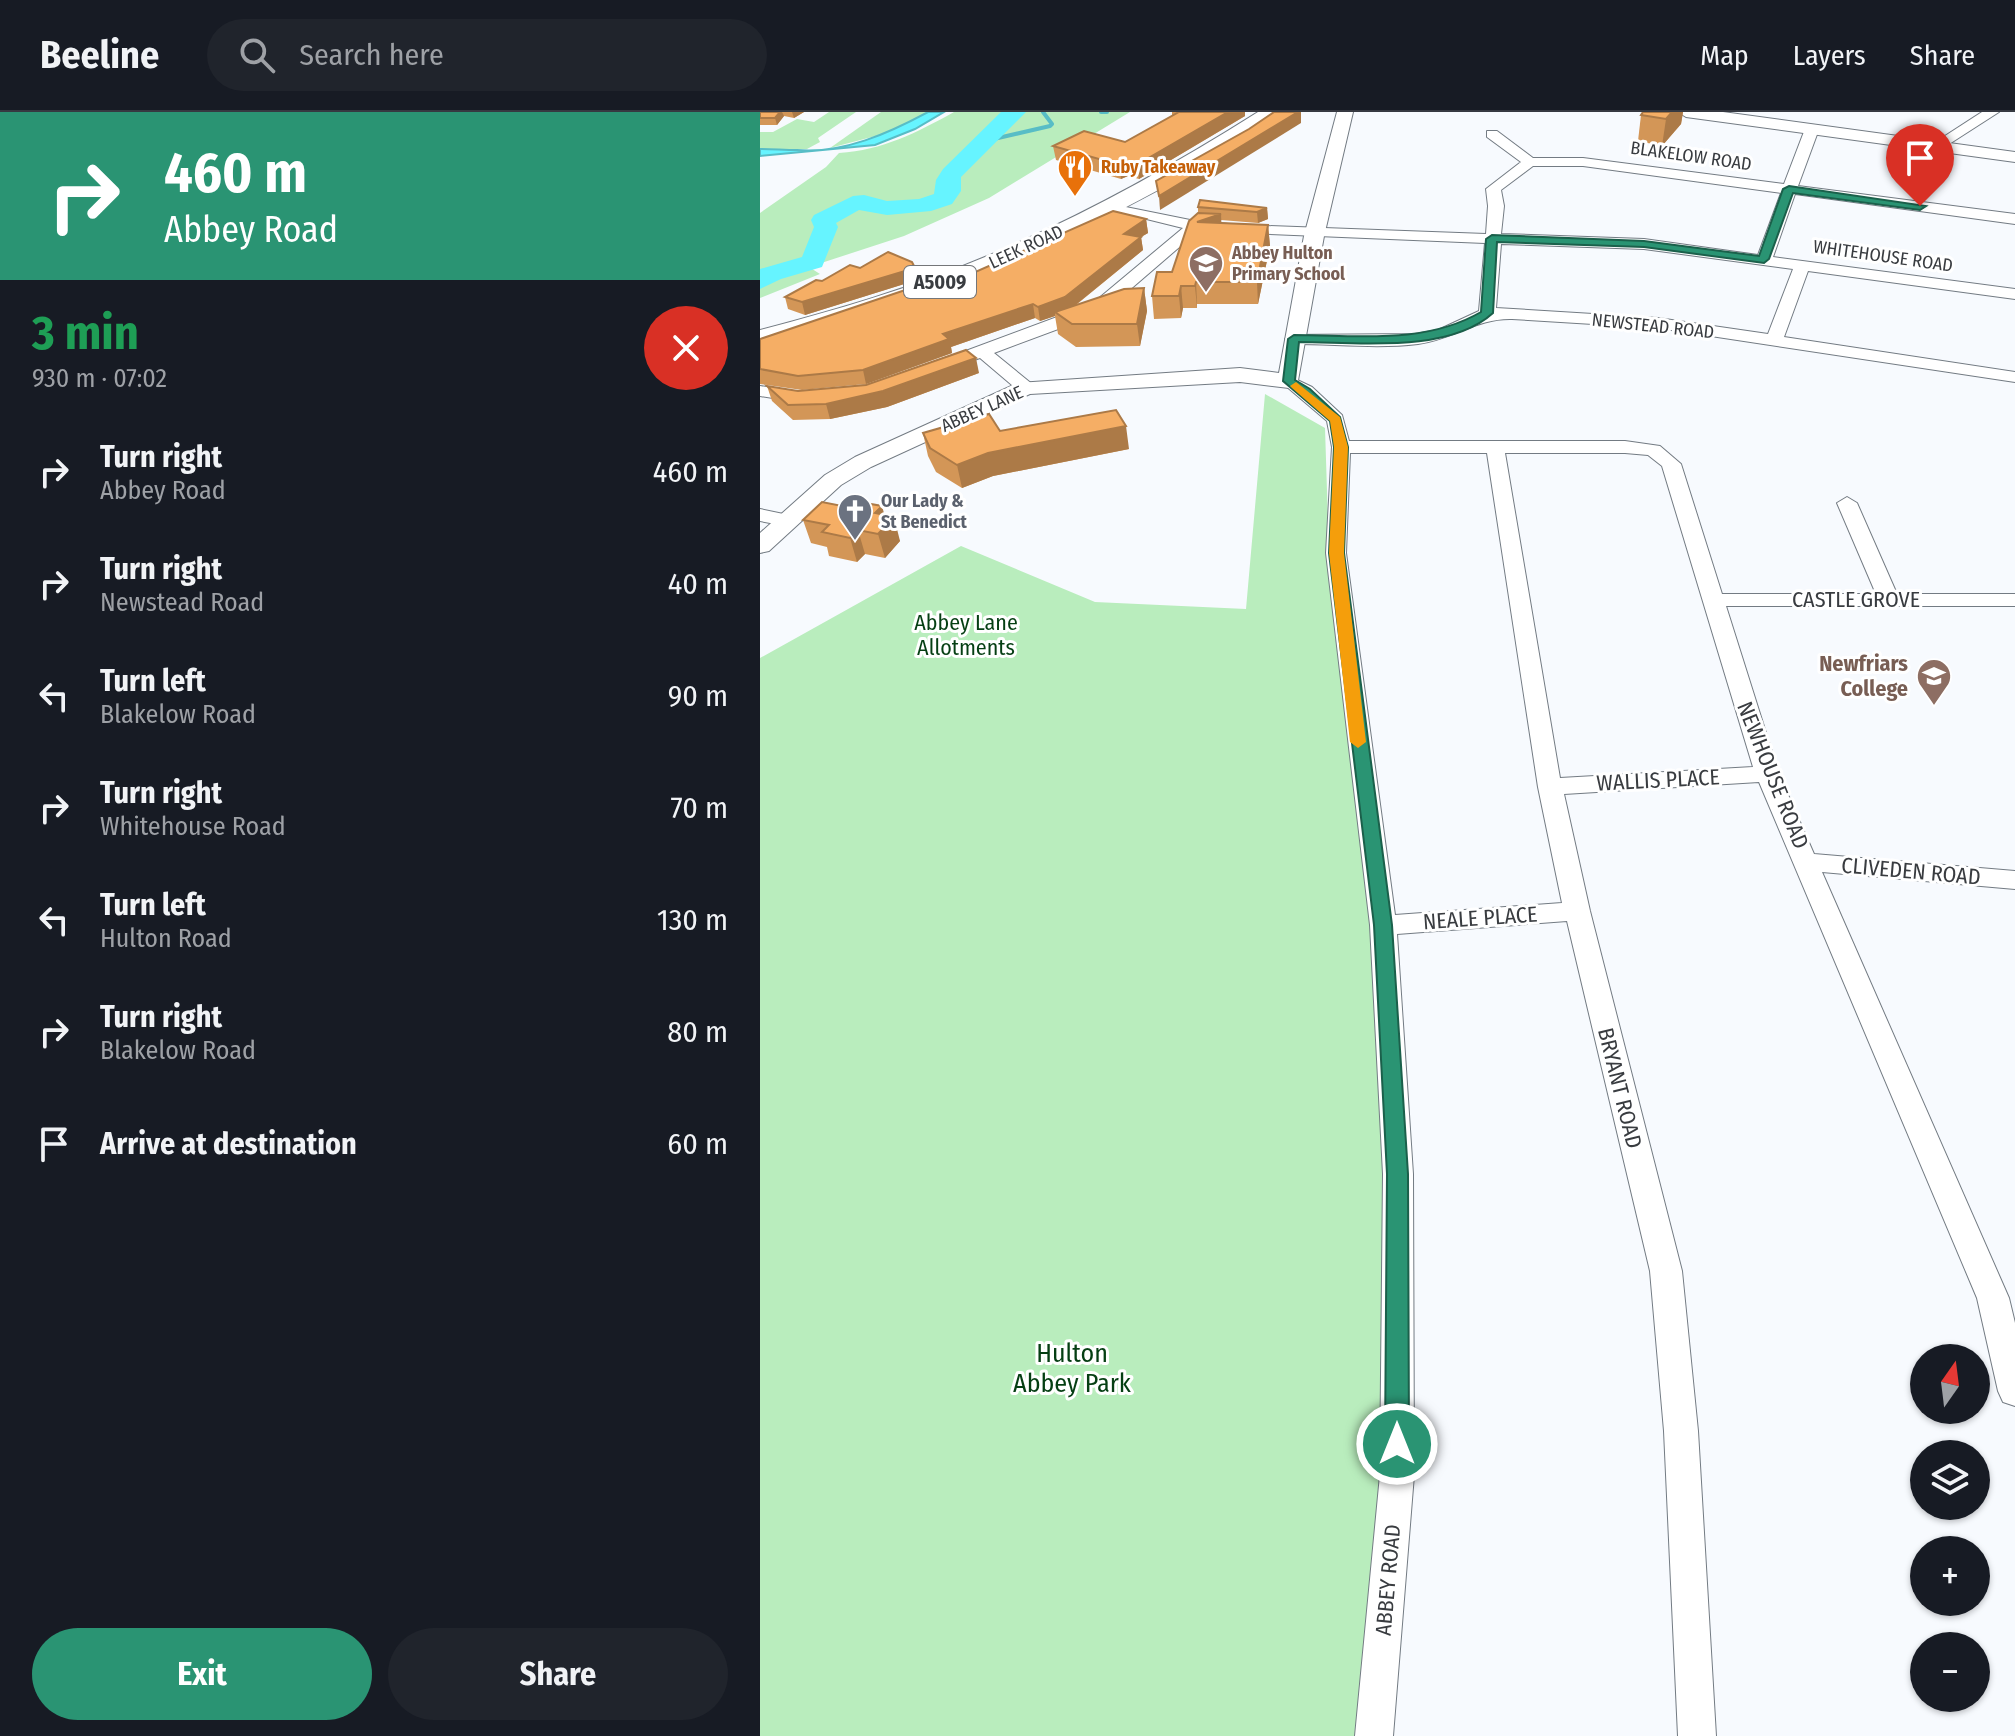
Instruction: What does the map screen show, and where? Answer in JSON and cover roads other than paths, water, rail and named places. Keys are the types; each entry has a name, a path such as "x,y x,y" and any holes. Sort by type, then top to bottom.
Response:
{"main road":[{"name":"LEEK ROAD","path":"760,338 873,305 978,268 1111,206 1190,163 1273,112"}],"street":[{"path":"1289,381 1315,232 1345,112"},
{"path":"1938,145 1992,112"},
{"path":"1697,113 2015,157"},
{"path":"1764,259 1812,129"},
{"path":"1487,313 1496,206 1493,189 1530,162 1492,134"},
{"name":"BLAKELOW ROAD","path":"1530,162 1566,160 2015,219"},
{"name":"WHITEHOUSE ROAD","path":"1111,206 1195,226 1644,244 2015,294"},
{"path":"927,372 1098,308 1195,226"},
{"path":"1774,340 1802,265"},
{"name":"NEWSTEAD ROAD","path":"1294,339 1415,339 1443,334 1487,313 1658,323 2015,377"},
{"path":"983,352 1026,388"},
{"name":"ABBEY LANE","path":"760,546 833,480 863,462 1026,388 1240,375 1289,381"},
{"name":"ABBEY ROAD","path":"1289,381 1306,391 1336,419 1341,447 1336,553 1383,925 1398,1174 1397,1459 1374,1736"},
{"path":"760,391 802,398 816,397"},
{"name":"BRYANT ROAD","path":"1495,446 1550,787 1577,911 1666,1271 1681,1431 1697,1736"},
{"name":"NEWHOUSE ROAD","path":"1341,447 1640,448 1664,455 1671,464 1767,774 1993,1298 2010,1349 2015,1391"},
{"path":"1847,503 1888,598"},
{"path":"760,515 786,520"},
{"name":"CASTLE GROVE","path":"1712,600 1888,598 2008,606"},
{"name":"WALLIS PLACE","path":"1550,787 1767,774"},
{"name":"CLIVEDEN ROAD","path":"1807,862 2015,880"},
{"name":"NEALE PLACE","path":"1383,925 1577,911"}],"water":[{"path":"928,112 944,112 915,129 875,145 760,156 760,149 814,150 848,145 882,134"}],"waterway":[{"path":"760,281 772,273 813,262 826,227 823,220 853,203 864,202 887,208 922,206 943,199 949,191 951,174 998,125 1015,112"},
{"path":"985,141 1050,126 1052,124 1043,112"},
{"path":"1101,112 1107,112"}],"place":[{"name":"Ruby Takeaway","path":"1075,198"},
{"name":"Abbey Hulton Primary School","path":"1206,294"},
{"name":"Our Lady & St Benedict","path":"855,542"},
{"name":"Newfriars College","path":"1934,707"}],"park label":[{"name":"Abbey Lane Allotments","path":"966,634"},
{"name":"Hulton Abbey Park","path":"1072,1368"}]}
